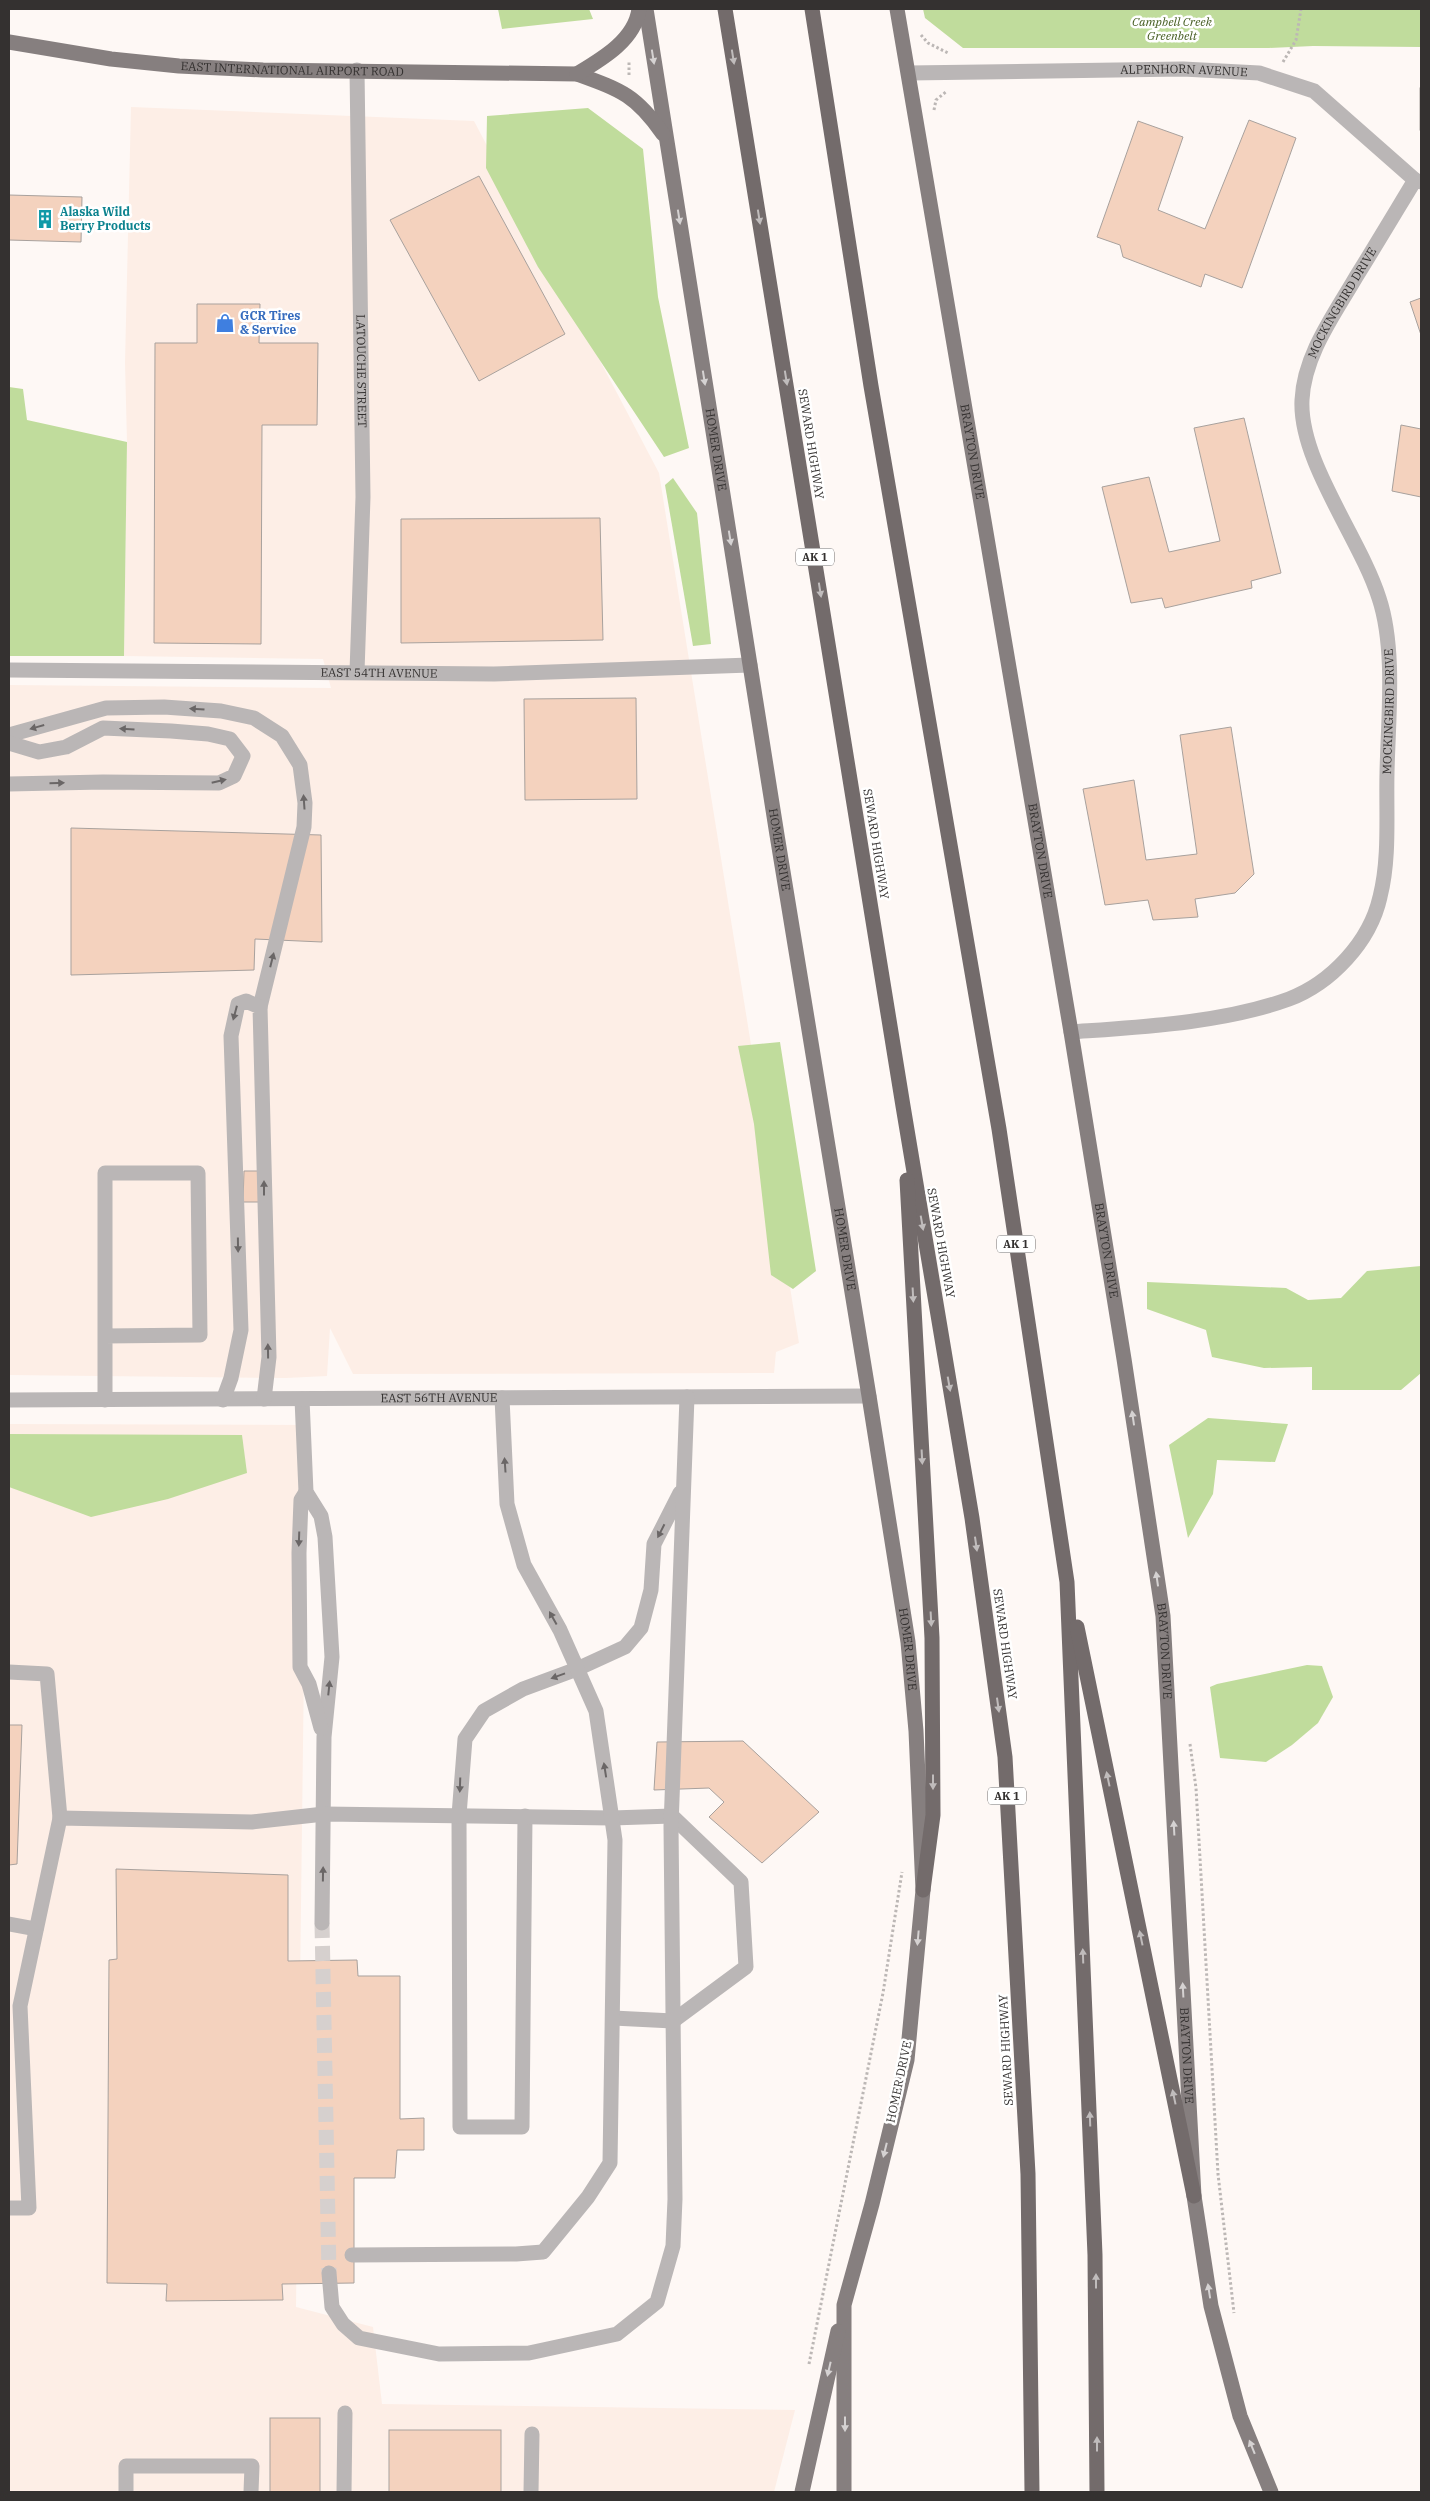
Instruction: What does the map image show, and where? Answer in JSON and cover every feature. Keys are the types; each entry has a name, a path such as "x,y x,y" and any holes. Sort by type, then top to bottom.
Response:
{"highway":[{"name":"SEWARD HIGHWAY","path":"725,9 903,1106 972,1518 1005,1757 1028,2174 1032,2492"},
{"name":"AK 1","path":"812,9 871,386 998,1129 1067,1582 1096,2255 1097,2492"},
{"path":"903,1106 932,1638 933,1815 923,1890"},
{"path":"1067,1582 1194,2196"}],"main road":[{"path":"577,74 603,58 627,36 639,9"},
{"name":"HOMER DRIVE","path":"646,9 908,1642 916,1731 923,1890 907,2060 872,2204 844,2305 844,2492"},
{"name":"BRAYTON DRIVE","path":"897,9 1071,1032 1163,1616 1194,2196 1211,2306 1240,2416 1271,2492"},
{"name":"EAST INTERNATIONAL AIRPORT ROAD","path":"9,42 111,59 179,66 262,70 577,74 616,88 642,105 666,138"},
{"path":"802,2492 844,2305"}],"street":[{"name":"ALPENHORN AVENUE","path":"909,73 1184,68 1259,73 1314,92 1418,181"},
{"name":"LATOUCHE STREET","path":"357,70 363,497 358,672"},
{"name":"MOCKINGBIRD DRIVE","path":"1071,1032 1167,1024 1245,1011 1290,998 1319,983 1346,959 1366,932 1380,899 1385,860 1389,662 1381,609 1364,560 1315,463 1304,431 1302,401 1306,370 1323,334 1418,181"},
{"name":"EAST 54TH AVENUE","path":"9,670 494,674 750,665"},
{"path":"9,735 106,708 164,707 221,711 254,718 282,736 300,765 305,803 304,827 260,1008 269,1357 264,1399"},
{"path":"9,743 39,752 66,747 103,728 171,730 208,734 230,739 243,756 234,776 219,783 103,782 9,784"},
{"path":"223,1400 230,1378 240,1330 231,1036 233,1019 238,1004 246,1001 260,1008"},
{"path":"105,1336 200,1335 198,1173 105,1173 105,1336 105,1400"},
{"name":"EAST 56TH AVENUE","path":"9,1400 869,1396"},
{"path":"329,2273 332,2307 343,2324 359,2338 439,2354 529,2353 617,2334 657,2302 673,2246 675,2199 672,1816 687,1397"},
{"path":"352,2255 516,2254 543,2252 588,2198 610,2163 615,1840 612,1818 596,1711 560,1630 524,1565 507,1504 502,1398"},
{"path":"302,1399 306,1492 321,1516 326,1537 332,1656 324,1737 322,1923"},
{"path":"525,1816 522,2127 460,2127 459,1815 465,1739 484,1711 523,1689 577,1669 625,1646 641,1628 651,1590 654,1544 683,1487"},
{"path":"306,1492 301,1500 299,1544 300,1666 309,1684 324,1737"},
{"path":"9,1672 47,1674 60,1818 20,2006 29,2208 9,2208"},
{"path":"60,1818 252,1822 324,1814 612,1818 672,1816 741,1882 746,1967 673,2021 613,2018"},
{"path":"9,1924 36,1929"},
{"path":"344,2492 345,2413"},
{"path":"531,2492 532,2434"},
{"path":"126,2492 126,2466 252,2466 251,2492"}],"path":[{"path":"1274,77 1296,40 1301,9"},
{"path":"916,28 928,43 953,54"},
{"path":"809,2366 883,1993 899,1900 903,1862"}],"shaded area":[{"path":"131,107 474,121 659,473 799,1343 776,1352 774,1373 353,1374 330,1328 327,1376 286,1378 9,1375 9,685 331,688 323,659 124,656 127,442 125,363"},
{"path":"9,1424 307,1425 296,2307 373,2327 382,2404 795,2410 774,2492 9,2492"}],"green space":[{"path":"498,9 589,9 593,19 502,29"},
{"name":"Campbell Creek Greenbelt","path":"923,9 1421,9 1421,47 963,48 925,18"},
{"path":"588,108 643,149 658,297 689,448 664,457 538,267 486,168 487,116"},
{"path":"9,387 23,389 27,420 127,442 124,656 9,656"},
{"path":"673,478 697,513 711,644 693,646 665,485"},
{"path":"780,1042 816,1271 793,1289 771,1275 754,1124 738,1046"},
{"path":"1421,1266 1421,1373 1401,1390 1312,1390 1312,1367 1264,1368 1212,1357 1206,1330 1147,1309 1147,1282 1286,1288 1308,1300 1341,1298 1367,1271"},
{"path":"1208,1418 1288,1424 1275,1462 1217,1460 1213,1494 1188,1538 1169,1445"},
{"path":"9,1434 242,1435 247,1473 168,1499 91,1517 9,1487"},
{"path":"1307,1665 1322,1666 1333,1697 1318,1723 1292,1745 1266,1762 1220,1758 1210,1687"}],"building":[{"path":"1421,88 1421,130 1420,130"},
{"path":"1249,120 1296,138 1242,288 1205,274 1201,287 1123,257 1120,245 1097,237 1138,121 1183,137 1158,210 1205,229"},
{"path":"479,176 565,334 479,381 390,220"},
{"name":"Alaska Wild Berry Products","path":"9,195 82,197 81,242 9,240"},
{"path":"1421,298 1421,335 1410,302"},
{"path":"197,304 260,304 259,343 318,343 317,425 262,425 261,644 154,643 155,343 197,343"},
{"path":"1244,418 1281,573 1251,581 1252,588 1165,608 1162,598 1131,603 1102,487 1149,477 1169,552 1220,541 1194,428"},
{"path":"1401,425 1421,429 1421,497 1392,491"},
{"path":"600,518 603,640 401,643 401,519"},
{"path":"636,698 637,799 525,800 524,699"},
{"path":"1231,727 1254,874 1235,893 1195,899 1198,917 1153,920 1148,900 1105,905 1083,789 1134,780 1146,860 1197,854 1180,735"},
{"path":"71,828 321,835 322,942 255,939 254,970 71,975"},
{"path":"244,1171 260,1171 259,1202 243,1202"},
{"path":"9,1725 22,1725 17,1864 9,1865"},
{"path":"743,1741 819,1812 762,1863 709,1817 724,1802 709,1788 654,1790 657,1742"},
{"path":"116,1869 288,1875 288,1961 357,1960 358,1976 400,1976 400,2119 424,2118 424,2150 397,2150 395,2178 354,2178 354,2283 282,2284 283,2300 166,2301 167,2284 107,2283 109,1960 117,1959"},
{"path":"270,2418 320,2418 320,2492 270,2492"},
{"path":"389,2430 501,2430 501,2492 389,2492"}],"tunnel":[{"path":"322,1923 329,2273"}],"place":[{"name":"Alaska Wild Berry Products","path":"45,219"},
{"name":"GCR Tires & Service","path":"225,323"}]}
